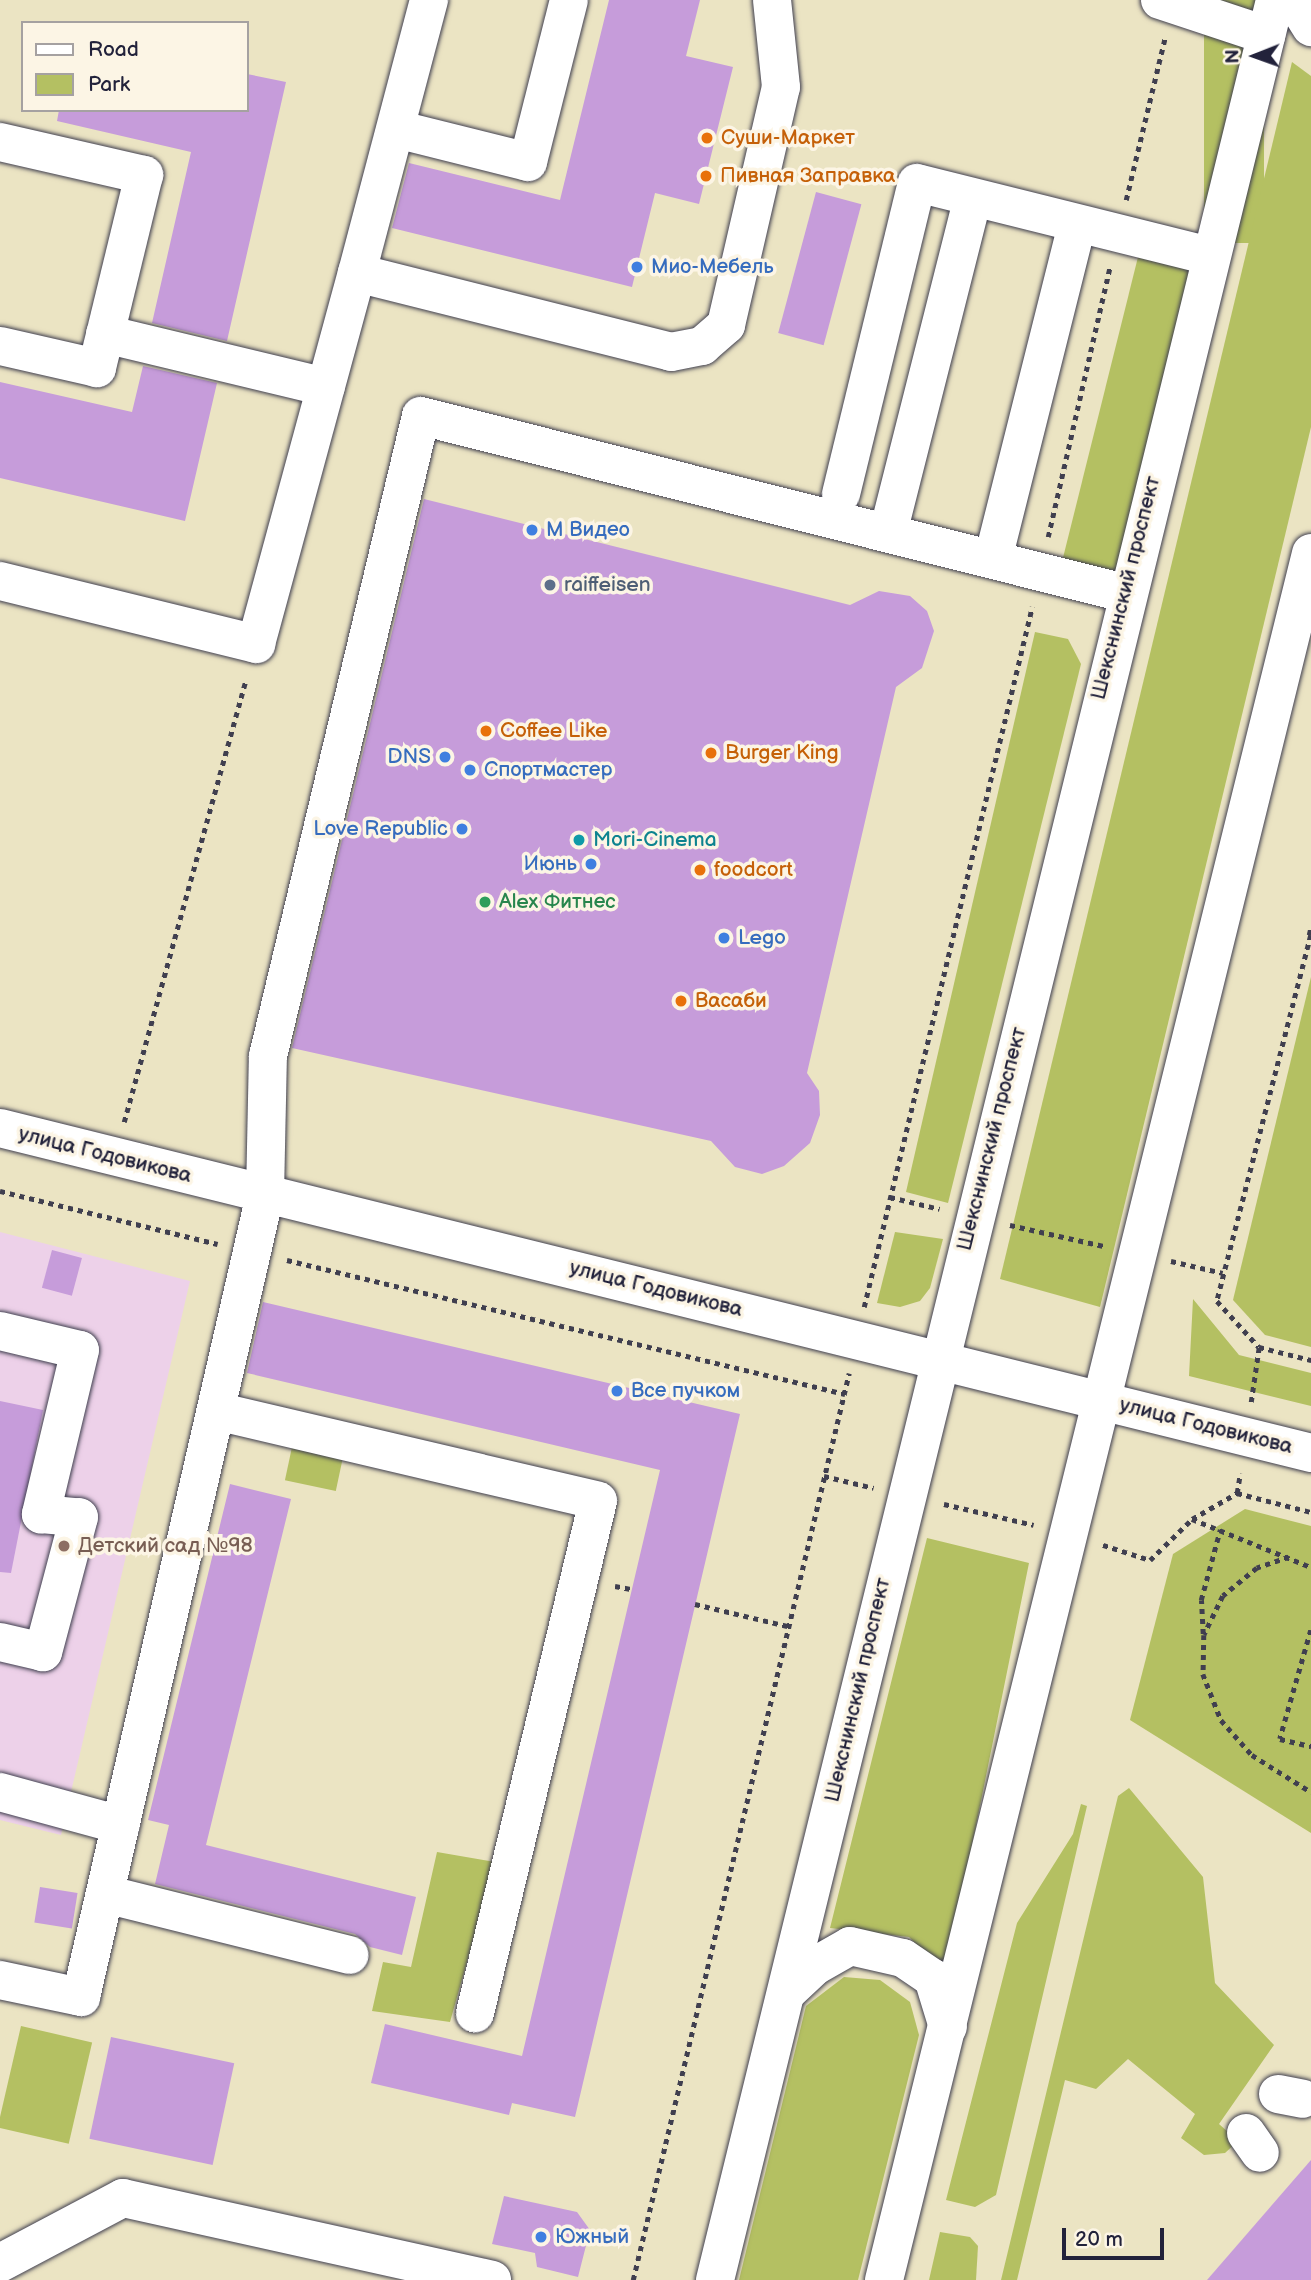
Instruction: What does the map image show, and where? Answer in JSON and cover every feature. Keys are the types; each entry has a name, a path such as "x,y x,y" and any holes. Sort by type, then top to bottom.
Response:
{"main road":[{"path":"0,581 256,644 429,0"},
{"path":"396,129 528,162 569,0"},
{"path":"357,274 671,352 702,346 726,325 781,87 772,0"},
{"path":"1294,0 1311,27"},
{"path":"1166,3 1270,18"},
{"name":"Шекснинский проспект","path":"715,2280 787,1992 1124,593 1270,18"},
{"path":"0,142 144,175 97,368 0,346"},
{"path":"841,494 917,183 1117,236 1210,256"},
{"path":"888,533 973,198"},
{"path":"993,559 1077,225"},
{"path":"105,334 326,387"},
{"path":"0,1980 81,1997 220,1412 265,1195 268,1056 421,416 1124,593"},
{"path":"884,2280 1139,1254 1302,633 1311,554"},
{"name":"улица Годовикова","path":"0,1128 857,1338 1311,1453"},
{"path":"0,1331 80,1350 41,1514 79,1517 43,1652 0,1642"},
{"path":"220,1412 598,1501 475,2013"},
{"path":"0,1792 121,1825"},
{"path":"105,1894 350,1955"},
{"path":"787,1992 815,1966 850,1946 903,1958 933,1978 948,2027"},
{"path":"0,2263 123,2198 492,2280"}],"path":[{"path":"633,2280 1041,570 1117,236 1166,3"},
{"path":"114,1157 256,644"},
{"path":"1311,926 1217,1301 1259,1347 1311,1360"},
{"path":"0,1192 845,1394"},
{"path":"890,1198 1224,1273"},
{"path":"1237,1493 1311,1512"},
{"path":"1192,1519 1311,1567"},
{"path":"1220,1530 1201,1600 1202,1674 1221,1720 1252,1755 1311,1792"},
{"path":"1203,1635 1223,1596 1257,1568 1289,1557"},
{"path":"695,1604 787,1626"},
{"path":"1311,1630 1280,1739 1311,1746"}],"shaded area":[{"name":"Детский сад №98","path":"0,1232 190,1281 61,1835 0,1820"}],"green space":[{"path":"1204,0 1264,0 1264,243 1204,243"},
{"path":"1292,62 1311,76 1311,427 1100,1307 1000,1279"},
{"path":"1141,245 1199,260 1118,584 1060,569"},
{"path":"1035,632 1068,639 1081,664 948,1203 906,1192"},
{"path":"1311,977 1311,1347 1265,1335 1233,1300"},
{"path":"895,1232 943,1239 930,1288 920,1301 900,1307 877,1303"},
{"path":"1193,1299 1239,1355 1311,1373 1311,1406 1189,1376"},
{"path":"292,1447 343,1458 336,1491 285,1480"},
{"path":"1245,1509 1311,1526 1311,1833 1130,1720 1173,1554"},
{"path":"927,1538 1029,1563 946,1974 909,1937 830,1928"},
{"path":"1129,1788 1203,1877 1215,1983 1274,2045 1219,2124 1238,2141 1225,2153 1204,2155 1181,2138 1195,2114 1128,2059 1096,2089 1065,2080 1017,2280 1001,2280 1118,1796"},
{"path":"1081,1804 1087,1806 996,2195 975,2207 946,2200 1017,1923 1073,1834"},
{"path":"437,1852 495,1862 450,2022 372,2011 383,1962 411,1967"},
{"path":"844,1977 880,1980 910,2002 919,2035 858,2280 739,2280 806,2006"},
{"path":"21,2026 92,2042 69,2144 0,2128 0,2117"},
{"path":"940,2232 970,2237 978,2246 976,2280 929,2280"}],"building":[{"path":"609,0 700,0 686,56 733,67 699,204 655,193 632,287 392,228 409,163 560,200"},
{"path":"248,74 286,82 227,341 152,323 191,152 57,121 59,112 248,112"},
{"path":"816,192 861,204 824,345 778,333"},
{"path":"143,366 217,383 185,521 0,478 0,382 132,412"},
{"name":"Июнь","path":"424,499 850,605 879,591 910,596 927,611 934,631 922,668 896,687 807,1073 819,1091 820,1115 810,1143 784,1166 762,1174 735,1167 711,1141 292,1048"},
{"path":"52,1250 82,1258 72,1296 42,1288"},
{"path":"263,1302 740,1414 575,2117 512,2103 509,2115 371,2083 385,2024 522,2056 660,1470 247,1373"},
{"path":"0,1401 43,1410 11,1573 0,1572"},
{"path":"230,1484 291,1499 206,1845 416,1897 402,1955 370,1947 355,1934 155,1884 169,1825 148,1820"},
{"path":"40,1887 78,1893 72,1929 34,1923"},
{"path":"111,2037 234,2063 213,2165 89,2139"},
{"path":"1311,2160 1311,2280 1207,2280"},
{"name":"Южный","path":"504,2196 577,2212 590,2230 578,2277 537,2267 535,2253 492,2244"}],"place":[{"name":"Суши-Маркет","path":"707,138"},
{"name":"Пивная Заправка","path":"706,176"},
{"name":"Мио-Мебель","path":"637,267"},
{"name":"М Видео","path":"532,530"},
{"name":"raiffeisen","path":"550,585"},
{"name":"Coffee Like","path":"486,731"},
{"name":"Burger King","path":"711,753"},
{"name":"DNS","path":"445,757"},
{"name":"Спортмастер","path":"470,770"},
{"name":"Love Republic","path":"462,829"},
{"name":"Mori-Cinema","path":"579,840"},
{"name":"Июнь","path":"591,864"},
{"name":"foodcort","path":"700,870"},
{"name":"Alex Фитнес","path":"485,902"},
{"name":"Lego","path":"724,938"},
{"name":"Васаби","path":"681,1001"},
{"name":"Все пучком","path":"617,1391"},
{"name":"Детский сад №98","path":"64,1546"},
{"name":"Южный","path":"541,2237"}]}
